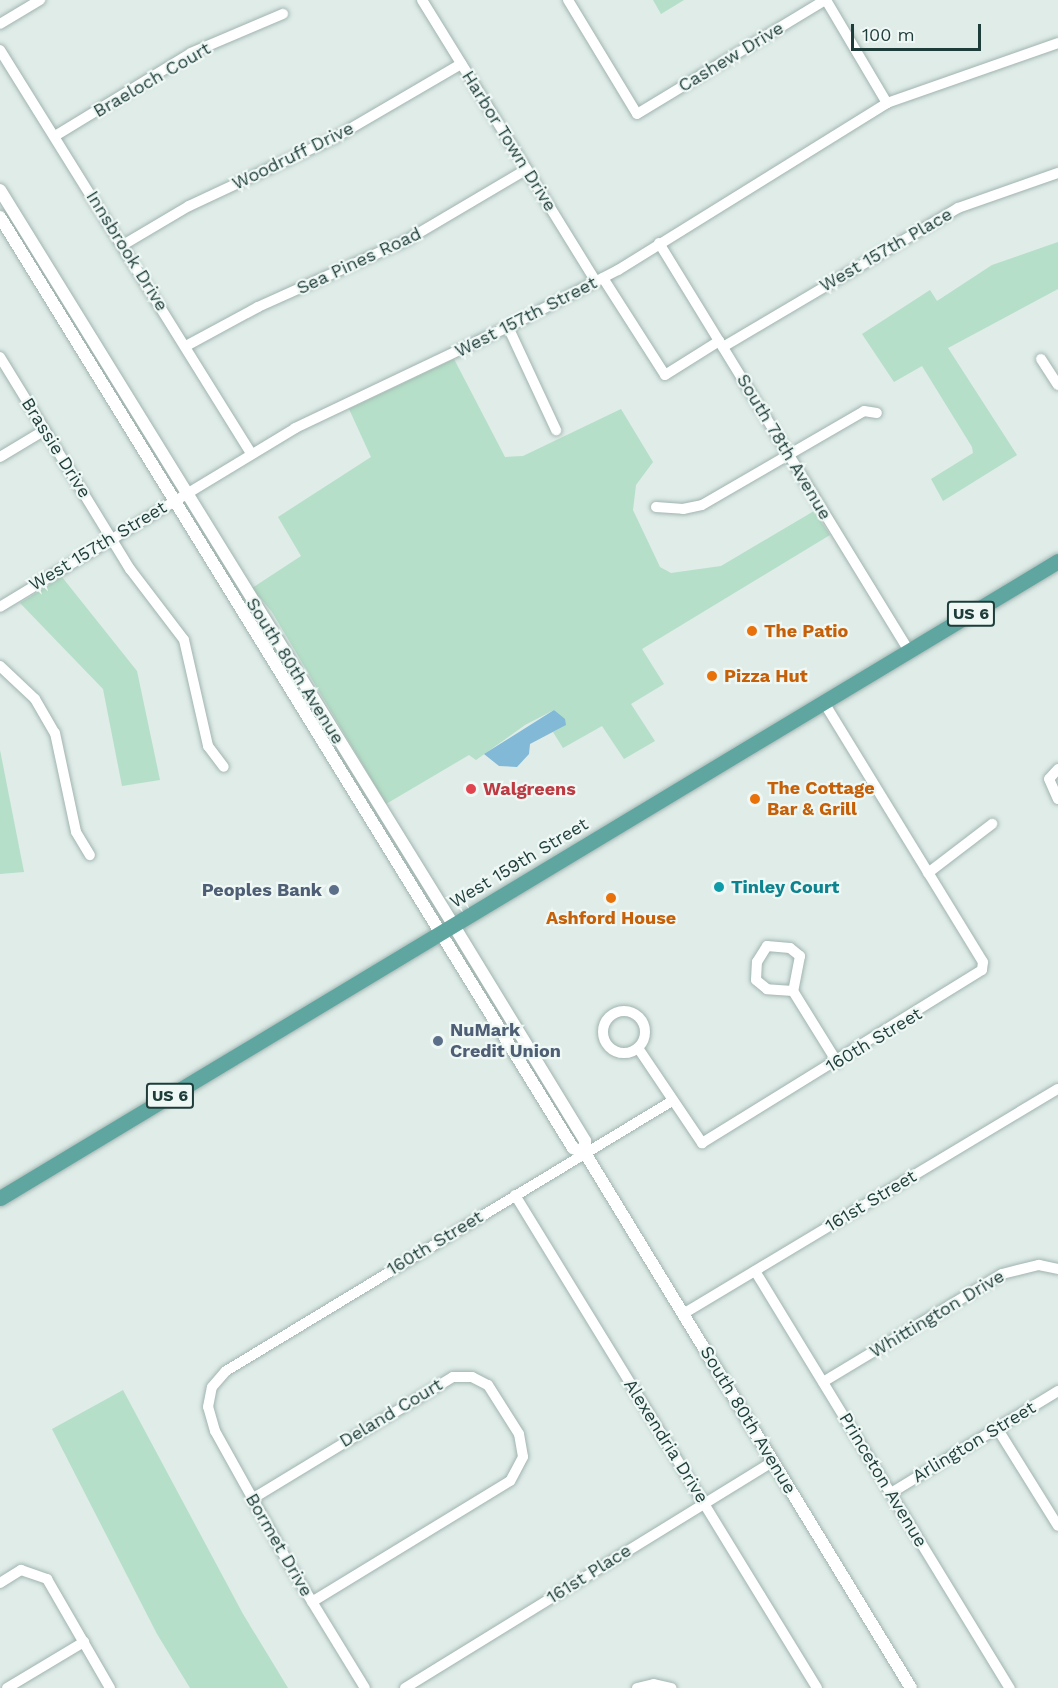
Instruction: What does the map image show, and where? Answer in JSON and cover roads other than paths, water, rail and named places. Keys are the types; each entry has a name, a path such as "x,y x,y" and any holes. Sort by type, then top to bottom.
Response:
{"main road":[{"name":"West 159th Street","path":"0,1198 1058,561"}],"street":[{"path":"0,24 40,0"},
{"name":"Harbor Town Drive","path":"422,0 527,169 599,280 665,375 721,344"},
{"name":"Cashew Drive","path":"568,0 637,114 826,0"},
{"path":"826,0 887,103"},
{"name":"Braeloch Court","path":"55,136 191,53 283,14"},
{"name":"West 157th Street","path":"0,607 251,453 328,412 508,327 599,280 887,103 1058,43"},
{"name":"Innsbrook Drive","path":"0,50 251,453"},
{"name":"Woodruff Drive","path":"123,245 189,206 336,137 461,64"},
{"name":"Sea Pines Road","path":"186,346 258,308 407,240 527,169"},
{"name":"West 157th Place","path":"721,344 950,213 1058,173"},
{"name":"South 80th Avenue","path":"0,190 447,930 573,1148 585,1153 911,1688"},
{"name":"South 80th Avenue","path":"0,217 173,501 447,930"},
{"name":"South 78th Avenue","path":"659,243 909,651"},
{"path":"508,327 556,430"},
{"name":"Brassie Drive","path":"0,357 111,538 184,640 208,746 224,767"},
{"path":"1041,359 1058,385"},
{"path":"656,507 683,510 702,505 864,411 877,414"},
{"path":"0,457 45,430"},
{"path":"0,666 35,699 55,733 76,832 90,855"},
{"path":"824,703 928,873 992,824"},
{"path":"1058,769 1049,779 1058,799"},
{"name":"160th Street","path":"209,1396 217,1378 226,1371 672,1101 702,1143 837,1062 982,970 983,962 928,873"},
{"path":"793,991 767,989 756,980 757,962 767,946 790,948 800,956 793,991 837,1062"},
{"path":"623,1011 637,1016 645,1035 638,1048 620,1053 608,1047 603,1028 610,1017 623,1011"},
{"path":"638,1048 672,1101"},
{"name":"161st Street","path":"683,1314 1058,1089"},
{"name":"Alexendria Drive","path":"515,1195 818,1688"},
{"name":"Whittington Drive","path":"823,1382 1002,1274 1039,1265 1058,1269"},
{"name":"Princeton Avenue","path":"755,1271 1010,1688"},
{"name":"Deland Court","path":"252,1498 453,1377 472,1377 488,1385 519,1434 523,1456 510,1481 312,1602"},
{"name":"Arlington Street","path":"891,1493 1058,1391"},
{"name":"Bormet Drive","path":"209,1396 208,1407 215,1431 312,1602 365,1688"},
{"path":"997,1428 1058,1526"},
{"name":"161st Place","path":"405,1688 774,1461"},
{"path":"0,1583 21,1570 47,1579 84,1642 105,1686"},
{"path":"7,1688 84,1642"},
{"path":"637,1688 654,1684 672,1688"}],"water":[{"path":"554,710 565,719 566,725 530,744 529,754 517,767 499,766 484,754"}],"place":[{"name":"The Patio","path":"752,631"},
{"name":"Pizza Hut","path":"712,676"},
{"name":"Walgreens","path":"471,789"},
{"name":"The Cottage Bar & Grill","path":"755,799"},
{"name":"Tinley Court","path":"719,887"},
{"name":"Peoples Bank","path":"334,890"},
{"name":"Ashford House","path":"611,898"},
{"name":"NuMark Credit Union","path":"438,1041"}]}
